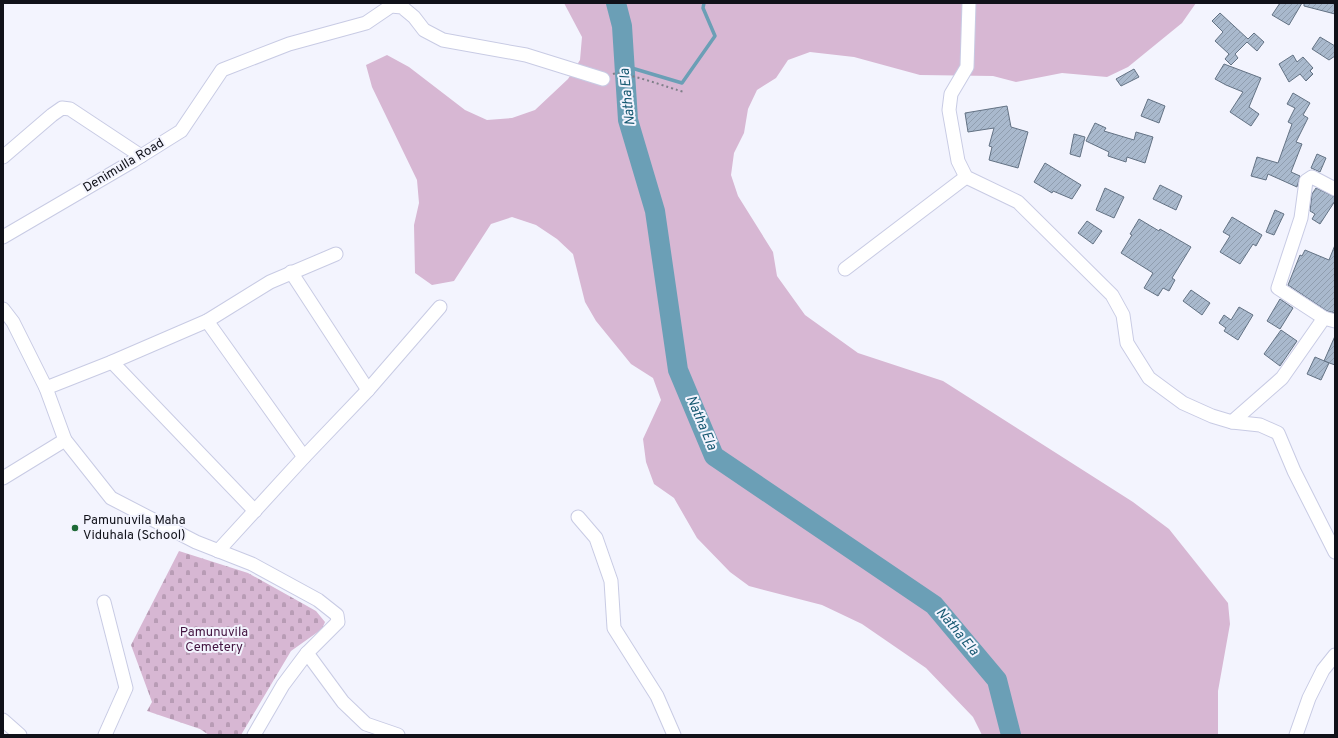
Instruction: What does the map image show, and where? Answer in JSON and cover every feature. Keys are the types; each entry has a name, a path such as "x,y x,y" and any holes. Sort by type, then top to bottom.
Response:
{"street":[{"path":"969,3 966,67 951,94 949,110 958,161 966,177 1018,202 1112,295 1122,315 1127,343 1149,378 1183,403 1212,416 1232,422 1260,425 1278,433 1294,471 1335,552"},
{"name":"Denimulla Road","path":"3,237 181,131 222,70 289,44 366,23 391,6 402,7 414,16 424,30 443,40 526,55 603,79"},
{"path":"3,157 62,108 70,109 141,156"},
{"path":"845,269 966,177"},
{"path":"1232,422 1282,378 1330,320 1278,288 1301,218 1306,181 1312,177 1335,189"},
{"path":"46,388 112,362 208,320 270,282 336,254"},
{"path":"291,272 368,390"},
{"path":"218,551 368,390 440,307"},
{"path":"3,309 13,322 46,388 66,440 111,498 196,542 252,564 318,600 337,615 338,622 307,653 283,685 254,735"},
{"path":"208,320 304,457"},
{"path":"112,362 255,510"},
{"path":"3,478 66,440"},
{"path":"578,518 596,538 611,581 614,628 657,696 674,735"},
{"path":"104,602 126,688 105,735"},
{"path":"307,653 343,702 366,724 398,735"},
{"path":"1296,735 1309,698 1323,670 1335,655"},
{"path":"3,720 20,735"}],"path":[{"path":"617,73 632,76 684,92"}],"green space":[{"path":"564,3 1196,3 1182,23 1128,67 1107,77 1062,73 1016,82 993,76 920,75 854,57 810,52 788,60 776,78 757,90 748,109 744,133 734,153 731,175 738,196 773,252 777,276 805,315 858,353 943,381 1133,502 1169,529 1228,603 1230,624 1218,691 1218,735 982,735 973,717 926,668 862,624 822,605 749,586 730,572 697,538 674,498 654,484 646,462 643,439 661,400 653,378 631,364 596,321 585,302 573,254 557,239 536,225 512,217 491,224 454,281 432,285 415,273 414,225 419,203 417,180 372,87 366,65 387,55 409,67 465,110 487,120 512,118 535,110 568,79 580,60 582,37"},
{"name":"Pamunuvila Cemetery","path":"179,551 248,573 316,611 325,622 322,629 291,651 241,735 209,735 200,729 147,711 152,702 131,645"}],"building":[{"path":"1280,3 1302,3 1289,25 1272,15"},
{"path":"1304,3 1335,3 1335,14 1304,6"},
{"path":"1220,13 1248,39 1254,33 1264,42 1257,51 1247,42 1235,54 1238,58 1231,65 1225,59 1229,54 1215,41 1223,32 1212,21"},
{"path":"1320,37 1335,46 1335,56 1329,60 1312,49"},
{"path":"1293,55 1297,62 1303,57 1313,68 1310,71 1313,74 1306,81 1300,74 1289,82 1279,64"},
{"path":"1224,64 1261,78 1249,107 1259,114 1251,126 1230,112 1243,92 1215,79"},
{"path":"1134,69 1139,77 1121,86 1116,79"},
{"path":"1293,93 1310,103 1303,115 1308,118 1296,142 1302,144 1291,172 1300,176 1297,187 1268,174 1266,180 1251,176 1257,157 1278,163 1292,124 1288,122 1295,108 1287,104"},
{"path":"1148,99 1165,106 1159,123 1141,116"},
{"path":"1007,106 1011,127 1028,132 1018,168 989,160 992,147 989,146 994,128 968,132 965,113"},
{"path":"1095,123 1106,128 1104,131 1134,140 1136,132 1153,137 1145,163 1127,157 1126,162 1108,156 1109,152 1086,141"},
{"path":"1074,134 1085,137 1080,157 1070,154"},
{"path":"1317,154 1326,158 1320,172 1311,168"},
{"path":"1045,163 1081,185 1072,199 1053,191 1052,193 1034,182"},
{"path":"1160,185 1182,196 1176,210 1153,199"},
{"path":"1105,188 1124,197 1114,218 1096,210"},
{"path":"1316,188 1335,197 1335,201 1320,224 1312,219 1315,214 1310,211 1312,194"},
{"path":"1275,210 1284,214 1274,235 1266,232"},
{"path":"1232,217 1262,235 1256,246 1253,244 1240,264 1220,252 1230,236 1223,232"},
{"path":"1139,219 1191,247 1172,278 1175,280 1169,291 1163,288 1158,296 1144,288 1153,273 1121,253 1132,235 1130,234"},
{"path":"1087,221 1102,231 1093,244 1078,233"},
{"path":"1335,245 1335,313 1327,311 1288,285 1300,255 1302,256 1305,250 1329,260"},
{"path":"1191,290 1210,303 1202,315 1183,301"},
{"path":"1280,299 1293,308 1280,329 1267,321"},
{"path":"1239,307 1253,315 1238,340 1224,331 1226,328 1219,323 1224,315 1231,320"},
{"path":"1281,330 1297,341 1280,366 1264,354"},
{"path":"1335,336 1335,365 1324,361"},
{"path":"1315,357 1329,363 1321,380 1307,374"}],"waterway":[{"name":"Natha Ela","path":"616,3 622,26 628,120 655,211 678,370 714,456 934,605 997,680 1011,735"},
{"path":"625,66 682,83 715,36 703,8 704,3"}],"place":[{"name":"Pamunuvila Maha Viduhala (School)","path":"75,528"}]}
